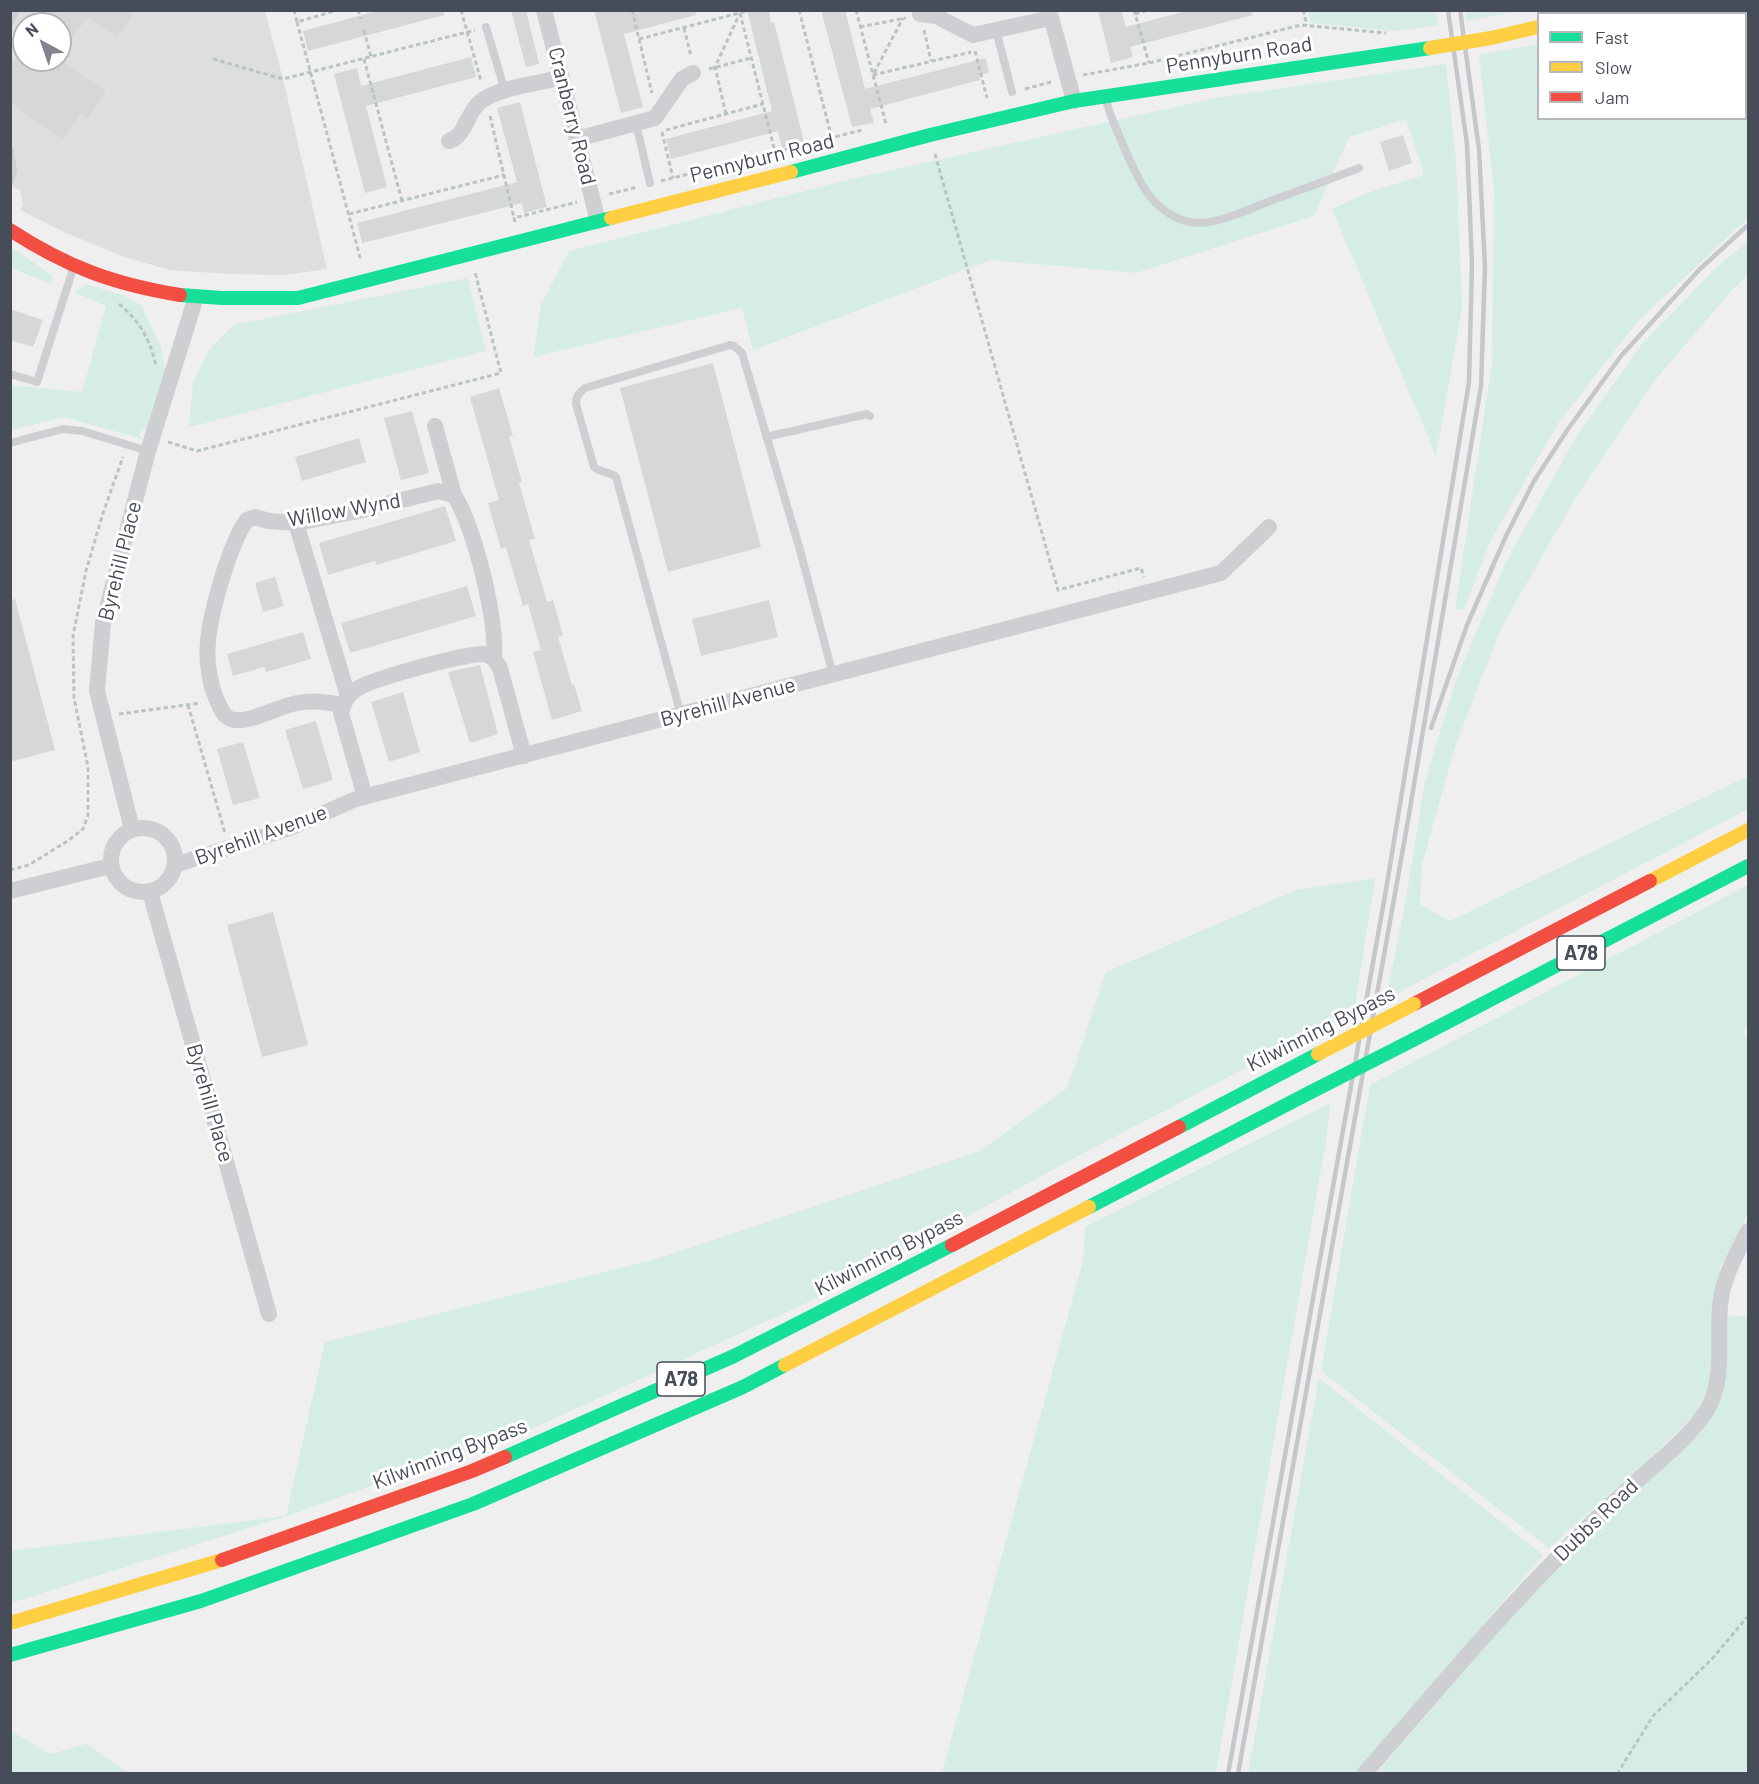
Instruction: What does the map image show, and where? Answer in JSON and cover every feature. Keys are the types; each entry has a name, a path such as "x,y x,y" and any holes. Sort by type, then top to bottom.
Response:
{"main road":[{"name":"Pennyburn Road","path":"10,230 31,245 74,268 140,290 196,297 251,300 298,298 930,135 1074,101 1430,48 1537,27"},
{"name":"Kilwinning Bypass","path":"10,1623 203,1567 472,1471 734,1356 1749,830"},
{"name":"A78","path":"10,1655 201,1601 473,1504 743,1387 1749,866"}],"street":[{"name":"Cranberry Road","path":"544,10 598,221"},
{"path":"912,16 936,16 971,34 996,30 1050,14 1074,101"},
{"path":"577,139 651,120 658,114 682,79 693,73"},
{"path":"449,141 457,138 476,105 486,98 562,77"},
{"name":"Byrehill Place","path":"132,830 97,691 104,623 151,444 196,297"},
{"path":"435,426 454,495 461,506 474,543 489,602 495,641 494,658 500,668 524,756"},
{"name":"Willow Wynd","path":"216,700 210,675 208,642 218,594 233,545 247,520 255,517 296,523 358,511 438,491 454,495"},
{"path":"296,523 345,700"},
{"name":"Byrehill Avenue","path":"175,865 290,828 365,797 1221,573 1269,527"},
{"path":"365,797 341,713 345,700 357,688 387,677 465,657 485,654 494,658"},
{"path":"216,700 223,714 231,719 244,720 295,703 345,700"},
{"path":"154,829 164,835 171,844 175,854 175,865 169,880 161,888 138,893 127,889 114,877 111,852 116,842 132,830 154,829"},
{"path":"10,891 111,866"},
{"name":"Byrehill Place","path":"150,892 269,1314"},
{"name":"Dubbs Road","path":"1364,1773 1533,1581 1611,1504 1681,1441 1708,1408 1716,1389 1719,1366 1720,1300 1730,1267 1749,1231"}],"lane":[{"path":"10,22 16,10"},
{"path":"486,27 505,91"},
{"path":"996,30 1012,92"},
{"path":"1106,96 1110,114 1141,185 1161,207 1176,217 1192,222 1214,220 1235,214 1359,168"},
{"path":"636,124 650,183"},
{"path":"10,151 14,170 10,181"},
{"path":"10,374 37,382 74,268"},
{"path":"681,715 616,477 594,467 576,398 585,388 730,345 742,353 800,550 833,675"},
{"path":"766,437 867,414 870,416"},
{"path":"10,443 63,429 151,444"}],"path":[{"path":"294,10 361,261"},
{"path":"297,22 338,10"},
{"path":"358,10 360,19"},
{"path":"461,10 486,98 514,218"},
{"path":"632,10 673,178"},
{"path":"639,39 751,10"},
{"path":"799,10 838,160"},
{"path":"856,10 886,124"},
{"path":"1148,10 1134,12 1149,63"},
{"path":"1303,10 1306,26"},
{"path":"740,13 775,152"},
{"path":"726,114 715,67 740,13"},
{"path":"860,27 912,16"},
{"path":"912,16 931,61"},
{"path":"873,75 912,16"},
{"path":"213,59 283,80 486,27"},
{"path":"684,28 693,73 751,58"},
{"path":"364,30 371,57"},
{"path":"971,34 987,98"},
{"path":"873,75 975,51"},
{"path":"364,59 402,201"},
{"path":"662,132 763,104"},
{"path":"930,135 1058,590 1141,568 1148,592"},
{"path":"348,214 504,175"},
{"path":"151,444 197,451 501,373 471,255"},
{"path":"80,724 104,716 216,700"},
{"path":"188,705 230,848"},
{"path":"1617,1773 1653,1716 1712,1659 1749,1616"}],"shaded area":[{"path":"10,11 265,11 327,269 284,275 170,270 124,257 64,232 20,210 23,204 20,191 10,185"}],"green space":[{"path":"1466,10 1519,10 1519,11 1467,21"},
{"path":"1308,11 1436,11 1439,25 1397,31 1311,23"},
{"path":"1748,11 1748,218 1637,322 1559,422 1491,540 1464,609 1455,610 1492,363 1494,190 1479,55 1537,44 1537,120 1747,120 1747,12 1635,12"},
{"path":"1446,64 1456,161 1462,308 1436,456 1332,209 1367,193 1424,175 1406,119 1349,137 1314,216 1136,273 991,260 753,350 742,308 533,357 541,305 569,251 852,179 1216,98"},
{"path":"1748,241 1748,275 1733,289 1655,380 1576,497 1502,626 1456,744 1422,864 1420,905 1450,921 1748,776 1748,809 1386,999 1407,894 1425,781 1456,680 1505,564 1576,437 1641,345 1718,266"},
{"path":"11,247 53,276 51,284 11,268"},
{"path":"468,278 486,351 189,427 193,381 209,350 234,325"},
{"path":"87,284 127,297 141,305 161,347 165,371 148,425 139,434 142,439 64,417 11,430 10,385 82,392 106,306 74,292"},
{"path":"1375,878 1354,1011 1082,1154 815,1299 536,1427 287,1516 11,1603 10,1551 286,1516 325,1342 659,1258 980,1151 1067,1088 1106,972 1296,890"},
{"path":"1748,885 1748,1026 1743,1033 1748,1037 1748,1213 1721,1266 1713,1299 1710,1383 1696,1413 1647,1461 1549,1548 1321,1371 1370,1085"},
{"path":"1330,1103 1327,1135 1216,1773 942,1773 1084,1257 1085,1227"},
{"path":"1727,1315 1748,1317 1748,1773 1376,1774 1532,1592 1700,1433 1723,1396"},
{"path":"1319,1378 1543,1555 1356,1773 1248,1774"},
{"path":"11,1731 50,1754 87,1744 129,1773 11,1773"}],"building":[{"path":"50,10 135,10 117,37 88,16 72,39 72,12 49,12"},
{"path":"381,10 444,10 444,15 308,51 303,31"},
{"path":"511,10 526,10 539,64 526,67"},
{"path":"594,10 696,10 696,15 624,34 643,107 621,113"},
{"path":"747,10 769,10 804,142 782,148 778,131 671,159 666,139 772,111"},
{"path":"821,10 845,10 865,89 986,58 989,73 979,75 980,80 870,109 874,123 852,127"},
{"path":"1098,10 1121,10 1126,27 1190,10 1252,10 1253,15 1130,47 1133,57 1111,63"},
{"path":"471,57 476,77 366,106 387,187 365,193 334,74 357,68 361,86"},
{"path":"12,62 12,72 72,72 72,68 106,92 87,119 80,114 62,139 10,102 10,65"},
{"path":"520,102 547,207 524,213 522,203 362,243 357,223 517,182 497,108"},
{"path":"1403,135 1412,163 1389,171 1380,142"},
{"path":"10,309 43,320 33,347 10,340"},
{"path":"713,363 761,547 668,572 620,388"},
{"path":"499,388 513,436 509,437 522,482 519,483 535,539 529,540 547,602 553,600 563,635 558,637 582,711 552,720 533,652 541,650 528,604 523,606 506,547 501,549 488,503 499,500 470,397"},
{"path":"412,411 429,473 401,480 384,418"},
{"path":"359,438 366,462 302,481 295,457"},
{"path":"445,506 456,541 376,565 375,561 328,575 319,543"},
{"path":"275,577 284,606 263,612 255,583"},
{"path":"467,586 476,616 350,653 341,623"},
{"path":"15,599 55,750 10,762 10,600"},
{"path":"769,600 778,637 701,656 692,619"},
{"path":"303,632 311,659 266,672 264,667 233,676 227,654"},
{"path":"480,665 498,734 470,743 448,672"},
{"path":"403,692 420,752 389,762 371,702"},
{"path":"316,721 333,780 303,789 285,730"},
{"path":"243,742 260,798 233,805 217,749"},
{"path":"273,912 308,1045 262,1057 227,925"}],"railway":[{"path":"1228,1774 1386,890 1469,382 1472,263 1467,144 1448,10"},
{"path":"1238,1774 1407,826 1481,386 1485,267 1479,149 1460,10"},
{"path":"1431,728 1467,625 1506,536 1534,481 1621,356 1699,270 1748,225"}],"traffic: fast":[{"path":"1586,12 1591,10"},
{"path":"791,172 930,135 1074,101 1430,48"},
{"path":"180,295 222,298 298,298 611,218"},
{"path":"1413,1040 1748,866"},
{"path":"1311,1092 1413,1040"},
{"path":"1179,1127 1318,1054"},
{"path":"1089,1207 1311,1092"},
{"path":"505,1457 734,1356 952,1245"},
{"path":"10,1655 201,1601 473,1504 743,1387 785,1365"}],"traffic: slow":[{"path":"1491,38 1537,27"},
{"path":"1430,48 1491,38"},
{"path":"611,218 791,172"},
{"path":"1650,881 1748,830"},
{"path":"1318,1054 1414,1004"},
{"path":"785,1365 1089,1207"},
{"path":"10,1623 222,1560"}],"traffic: jam":[{"path":"10,230 51,254 91,272 156,291 180,295"},
{"path":"1414,1004 1650,881"},
{"path":"952,1245 1179,1127"},
{"path":"222,1560 472,1471 505,1457"}]}
